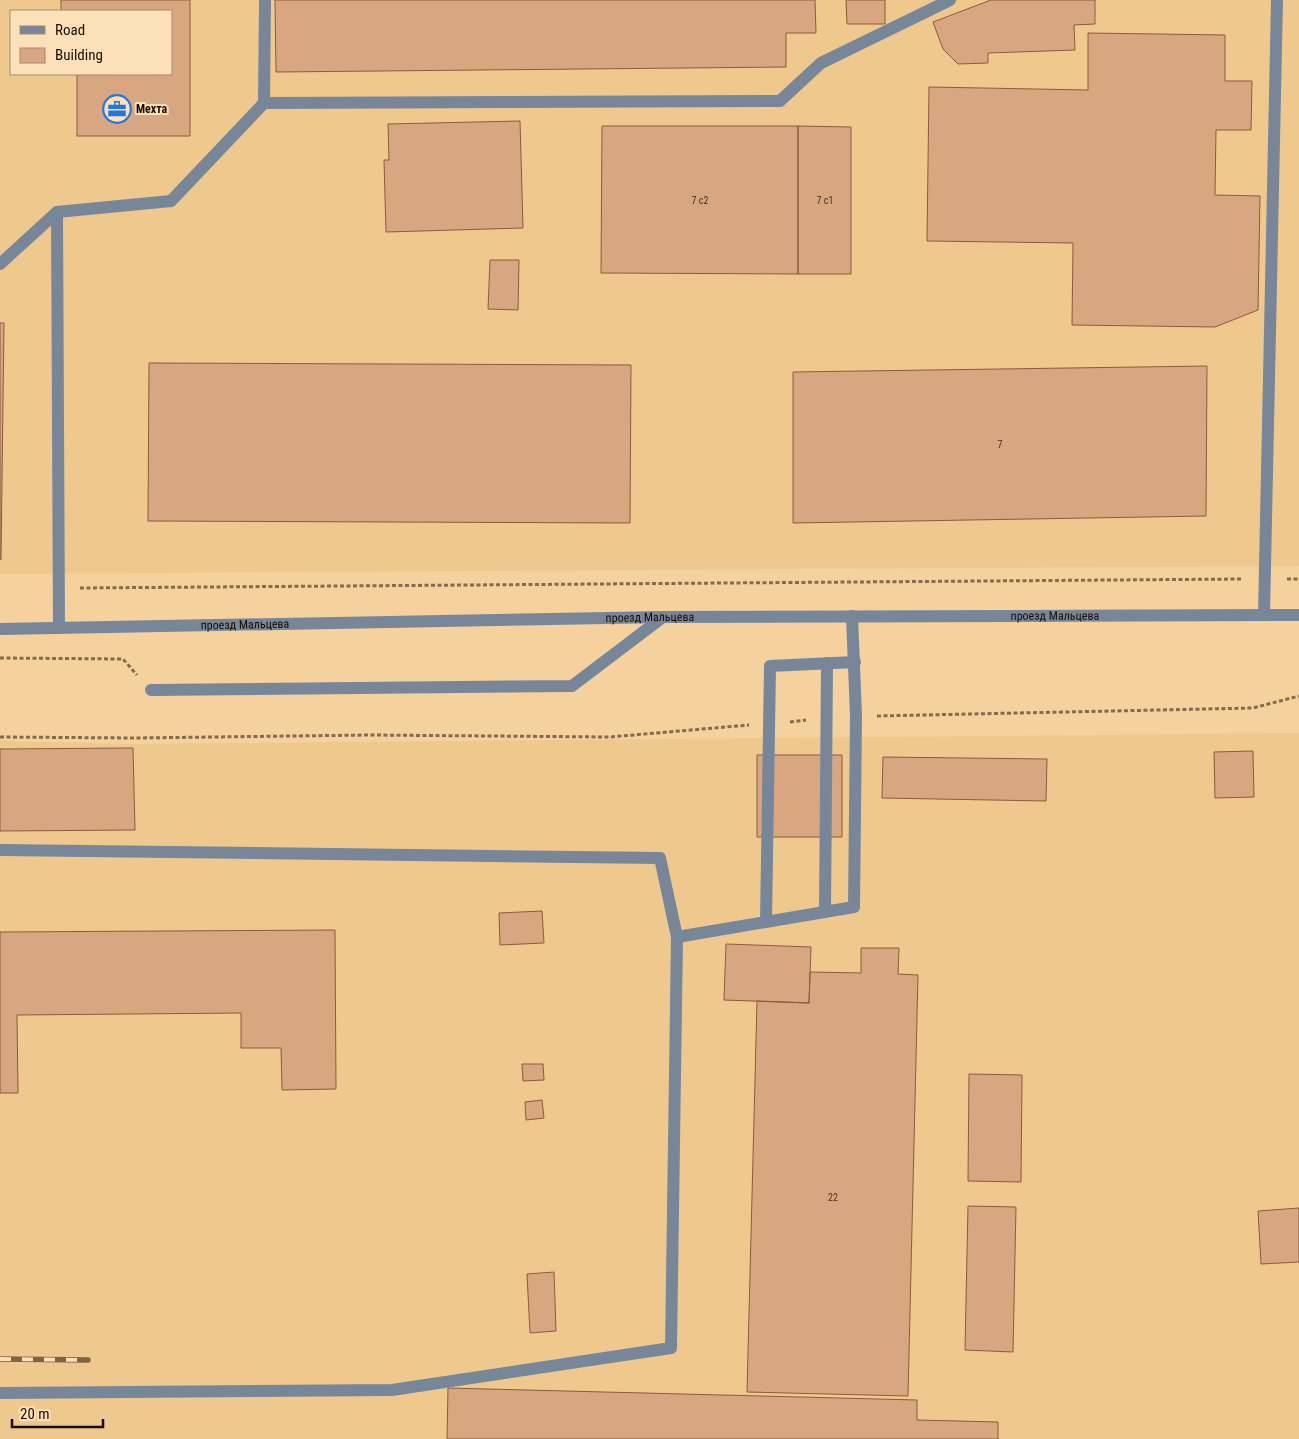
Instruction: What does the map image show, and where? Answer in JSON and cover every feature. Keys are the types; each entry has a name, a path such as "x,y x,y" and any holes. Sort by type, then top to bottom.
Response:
{"street":[{"path":"0,264 57,212 171,201 264,103 265,0"},
{"path":"264,103 780,101 821,63 950,0"},
{"path":"1264,614 1277,0"},
{"path":"57,212 59,628"},
{"name":"проезд Мальцева","path":"0,629 663,617 1299,615"},
{"path":"677,937 854,906 856,716 852,616"},
{"path":"151,690 572,686 663,617"},
{"path":"766,922 770,666 855,662"},
{"path":"825,912 827,663"},
{"path":"0,850 660,858 677,937 671,1348 392,1390 0,1393"}],"path":[{"path":"59,588 1299,579"},
{"path":"0,658 123,660 151,690"},
{"path":"856,716 1253,708 1299,696"},
{"path":"0,737 135,738 371,735 610,737 826,719"}],"shaded area":[{"path":"0,0 1299,0 1299,566 0,574"},
{"path":"1299,733 1299,1439 0,1439 0,741 133,744"}],"building":[{"path":"61,0 190,0 190,136 77,136 77,75 172,75 172,10 61,10"},
{"path":"275,0 815,0 816,33 786,33 786,67 276,72"},
{"path":"846,0 885,0 885,24 847,24"},
{"path":"991,0 1095,0 1095,24 1074,25 1075,50 988,53 988,63 958,64 943,49 933,22"},
{"path":"1088,33 1225,35 1225,81 1252,81 1251,130 1216,130 1215,195 1260,196 1258,310 1215,327 1072,325 1073,243 927,241 929,87 1088,90"},
{"path":"520,121 523,228 386,232 384,160 389,160 388,124"},
{"path":"602,126 798,126 798,274 601,273"},
{"path":"798,126 851,127 851,274 798,274"},
{"path":"490,260 519,260 518,310 488,309"},
{"path":"0,323 4,323 1,560 0,559"},
{"path":"149,363 631,365 630,523 148,521"},
{"path":"1207,366 1206,516 793,523 793,372"},
{"path":"133,748 135,830 0,831 0,749"},
{"path":"1253,751 1254,797 1215,798 1214,752"},
{"path":"757,755 842,755 842,837 757,837"},
{"path":"883,757 1047,759 1046,801 882,798"},
{"path":"542,911 544,943 500,945 499,913"},
{"path":"335,930 336,1089 282,1090 281,1048 241,1048 241,1013 17,1015 18,1093 0,1093 0,932"},
{"path":"726,944 811,947 809,1003 724,1000"},
{"path":"861,948 899,948 898,974 918,975 908,1396 747,1392 757,1001 809,1003 810,972 861,973"},
{"path":"522,1064 543,1064 544,1080 523,1081"},
{"path":"969,1074 1022,1075 1021,1182 968,1181"},
{"path":"542,1100 544,1118 526,1120 525,1102"},
{"path":"968,1206 1016,1207 1013,1352 965,1350"},
{"path":"1299,1208 1299,1262 1261,1264 1258,1211"},
{"path":"554,1272 556,1331 530,1333 527,1274"},
{"path":"448,1388 917,1400 917,1420 998,1422 998,1439 447,1439"}],"railway":[{"path":"0,1359 88,1360"}],"place":[{"name":"Мехта","path":"117,109"}]}
